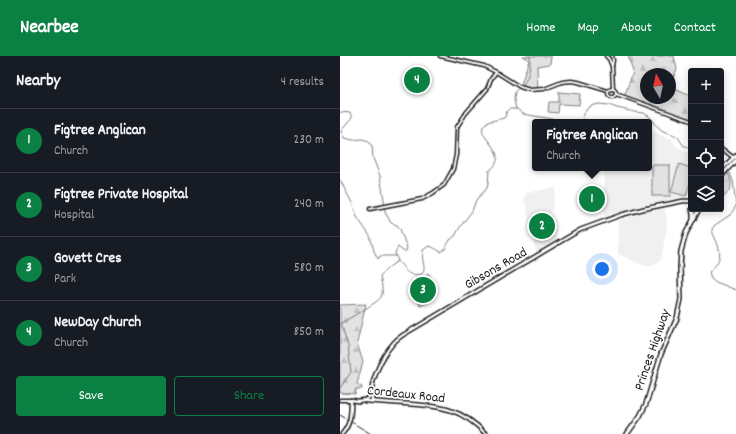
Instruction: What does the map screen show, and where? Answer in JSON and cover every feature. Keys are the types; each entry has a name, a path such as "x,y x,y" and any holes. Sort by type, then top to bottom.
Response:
{"main road":[{"path":"724,169 735,158"},
{"name":"Gibsons Road","path":"358,401 368,399 374,380 388,349 403,335 580,230 643,209 685,201"},
{"name":"Princes Highway","path":"692,212 692,221"},
{"name":"Princes Highway","path":"627,434 646,404 661,354 677,318 681,299 681,251 692,221 698,212"},
{"name":"Gibsons Road","path":"372,389 372,401"},
{"path":"342,434 350,419 352,400"},
{"name":"Cordeaux Road","path":"352,400 427,405 446,408 466,417 486,434"}],"street":[{"path":"440,56 484,66 520,87 530,90 544,89 562,82 571,81 608,91 609,89 613,89"},
{"path":"606,56 612,66"},
{"path":"612,56 613,89 616,94 688,120"},
{"path":"370,209 422,199 444,185 453,169 456,155 457,127 466,113 487,89 496,72"},
{"path":"608,91 608,95 611,97 614,97 616,94"},
{"path":"724,150 735,158"},
{"name":"Cordeaux Road","path":"340,400 352,400"}],"shaded area":[{"path":"652,130 662,136 672,139 675,145 688,153 688,196 630,209 612,215 609,214 604,218 604,171 652,171"},
{"path":"556,187 552,213 557,240 536,253 526,204 524,201 526,193"},
{"path":"665,208 667,225 661,260 653,266 645,266 618,254 618,220"}],"green space":[{"path":"523,56 551,56 550,64 537,66 538,90 520,87 529,60"},
{"path":"628,56 674,56 677,69 676,71 676,68 640,68 640,103 624,97 633,72"},
{"path":"676,90 688,95 688,120 644,104 676,104"},
{"path":"559,92 580,94 579,105 559,104 558,113 548,112 549,102 559,102"},
{"path":"679,164 688,167 688,190 686,196 671,192"},
{"path":"652,165 670,165 670,196 652,196"},
{"path":"728,173 731,186 724,197 724,178"},
{"path":"428,273 433,282 426,289 427,303 420,306 418,298 421,292 423,279"},
{"path":"366,304 357,343 363,362 357,384 362,387 362,389 357,388 355,394 340,393 340,305"}],"waterway":[{"path":"516,109 514,100 515,92 527,78 530,56"},
{"path":"584,119 586,110 591,106 599,104 644,113 652,119"},
{"path":"340,388 351,372 348,346 341,323 375,303 381,297 382,286 380,276 398,261 410,274 422,274 424,271 423,250 429,246 441,252 445,249 472,211 476,200 487,188 489,171 496,164 497,157 495,151 483,133 483,128 486,123 504,118 509,109 517,109 523,114 552,119"},
{"path":"340,112 350,113 352,118 341,131 344,138 353,140 362,139 369,141 372,146 373,158 380,176 385,212 391,223 397,225 400,229 407,248 406,251 403,251 398,247 395,253 398,261"},
{"path":"652,119 663,131 678,137 683,145 688,148"},
{"path":"724,164 733,181 736,206 730,215 715,225 712,229 719,248 720,256 716,264 709,272 711,278 716,282 736,290"},
{"path":"340,180 352,203 357,217 370,236 378,259 380,256 397,256"}],"railway":[{"path":"340,415 371,434"}],"place":[{"name":"NewDay Church","path":"417,80"},
{"name":"Figtree Anglican","path":"592,199"},
{"name":"Figtree Private Hospital","path":"542,226"},
{"name":"Govett Cres","path":"423,290"}]}
